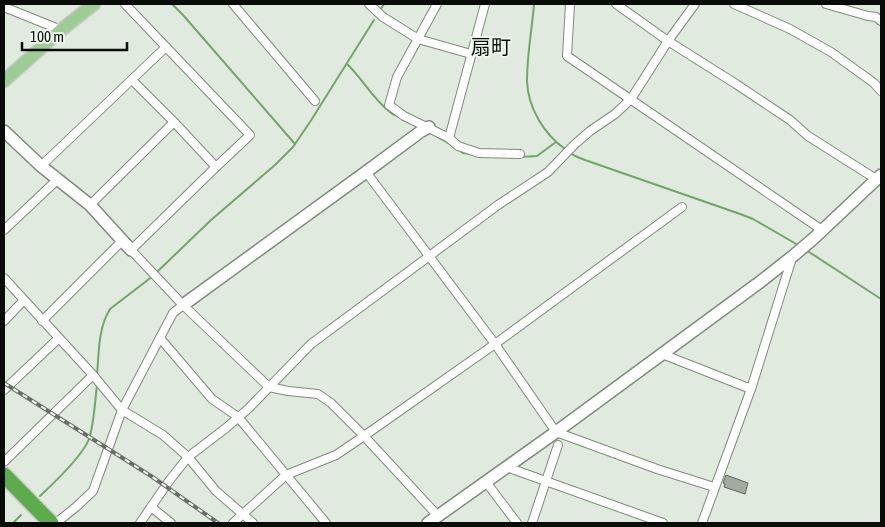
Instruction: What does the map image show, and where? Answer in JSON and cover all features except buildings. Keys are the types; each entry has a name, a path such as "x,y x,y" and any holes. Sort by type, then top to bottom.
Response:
{"highway":[{"path":"4,475 51,523"}],"main road":[{"path":"4,81 61,30 94,4"}],"street":[{"path":"125,4 250,135 131,250"},
{"path":"233,4 315,101"},
{"path":"369,4 383,18 418,39 471,54"},
{"path":"437,4 397,77 389,105 404,116 449,138 458,146 479,153 520,154"},
{"path":"449,138 485,4"},
{"path":"570,4 567,56 822,230"},
{"path":"428,523 510,466 793,256 879,177 808,136 790,120 668,41 617,4"},
{"path":"140,523 168,481 188,457 249,408 311,344 498,205 548,172 590,131 615,114 630,99 695,4"},
{"path":"734,4 790,29 831,52 874,83 881,91"},
{"path":"826,4 876,17 881,21"},
{"path":"4,7 61,30"},
{"path":"41,166 166,47"},
{"path":"132,80 216,167"},
{"path":"90,205 174,122"},
{"path":"56,523 93,490 122,410 173,313 429,127"},
{"path":"4,130 57,180 90,205 184,305 269,387 288,392 318,394 331,403 438,516"},
{"path":"366,172 495,344 556,432 714,488"},
{"path":"4,230 57,180"},
{"path":"233,523 286,475 336,455 495,344 682,207"},
{"path":"42,320 123,240"},
{"path":"702,523 751,389 793,256"},
{"path":"4,278 93,375 122,410 162,435 188,457 216,490 253,523"},
{"path":"4,321 24,300"},
{"path":"4,390 59,338"},
{"path":"160,338 212,399 238,417 326,523"},
{"path":"662,354 751,389"},
{"path":"4,462 93,375"},
{"path":"532,523 558,445"},
{"path":"510,466 512,469 663,523"},
{"path":"486,482 517,523"},
{"path":"151,506 171,523"}],"waterway":[{"path":"172,4 295,144"},
{"path":"380,10 384,4"},
{"path":"534,4 527,81 530,101 538,120 550,136 565,149"},
{"path":"157,272 211,220 293,147 374,20"},
{"path":"347,64 384,107 401,118"},
{"path":"433,134 453,146"},
{"path":"520,157 537,156 556,142"},
{"path":"459,150 463,153 471,154"},
{"path":"569,152 585,160 753,219 798,245"},
{"path":"488,157 511,157"},
{"path":"806,250 881,299"},
{"path":"97,375 101,332 106,316 110,309 153,276"},
{"path":"40,496 80,454 89,439 97,385"},
{"path":"13,523 21,515"}],"railway":[{"path":"4,383 151,476 218,523"}],"district":[{"name":"扇町","path":"491,47"}]}
